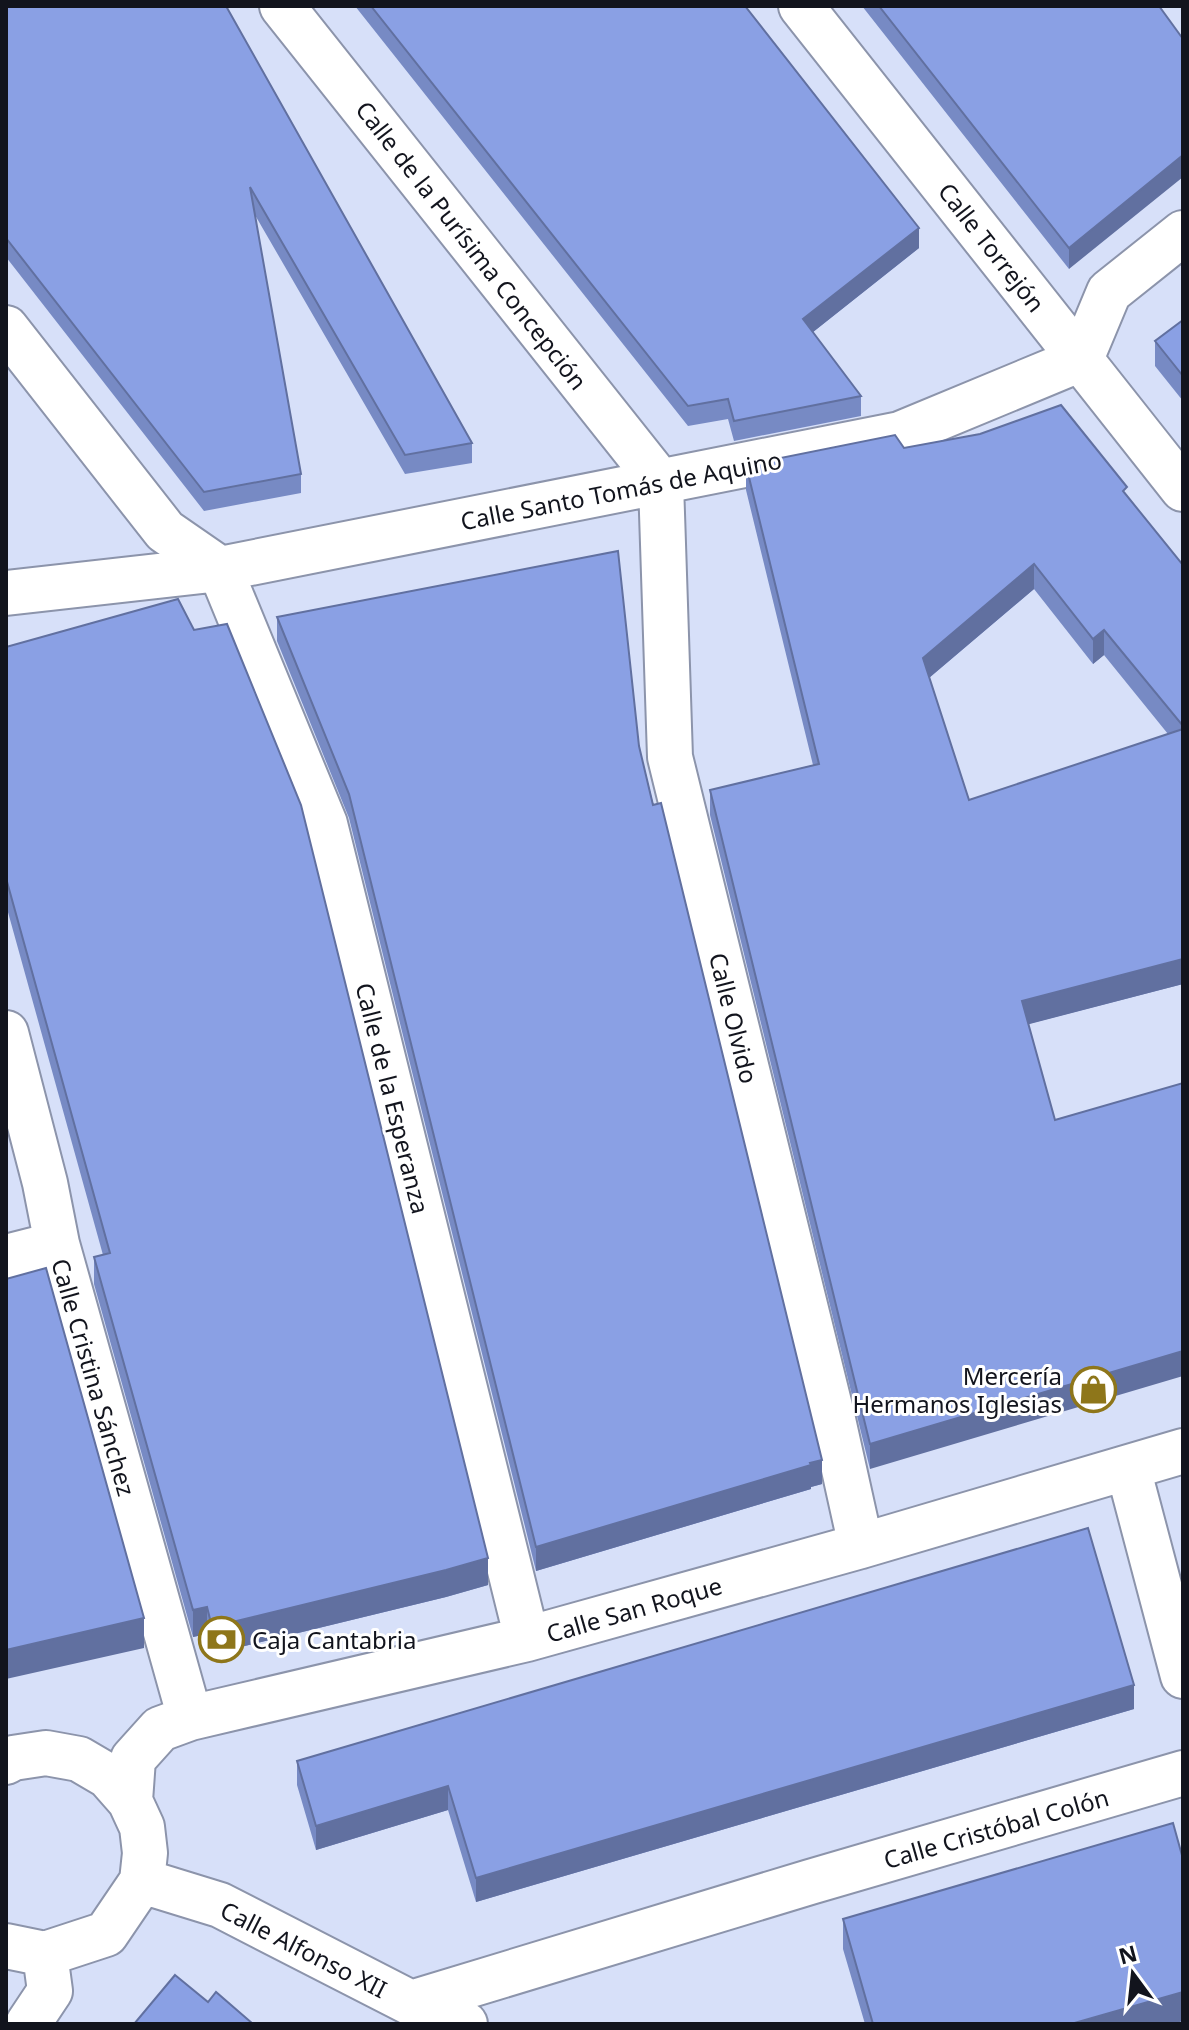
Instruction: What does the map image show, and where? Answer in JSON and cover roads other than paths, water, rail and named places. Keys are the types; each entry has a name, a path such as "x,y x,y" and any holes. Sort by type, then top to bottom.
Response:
{"street":[{"name":"Calle de la Purísima Concepción","path":"282,6 661,483"},
{"name":"Calle Torrejón","path":"801,6 1183,489"},
{"path":"1081,359 1109,292 1183,233"},
{"path":"6,328 165,531 220,569"},
{"name":"Calle Santo Tomás de Aquino","path":"6,593 220,569 900,434 1081,359"},
{"name":"Calle Olvido","path":"661,483 670,757 832,1415 861,1546"},
{"name":"Calle de la Esperanza","path":"220,569 325,824 527,1639"},
{"name":"Calle Cristina Sánchez","path":"6,1033 45,1183 57,1244 190,1718"},
{"path":"6,1257 57,1244"},
{"name":"Calle San Roque","path":"130,1801 133,1759 160,1729 190,1718 527,1639 861,1546 1183,1451"},
{"path":"1128,1468 1183,1676"},
{"path":"6,1762 46,1753 79,1759 108,1776 130,1801 142,1827 145,1853 142,1881 106,1934 26,1950 50,1991 28,2024"},
{"name":"Calle Cristóbal Colón","path":"411,2003 1183,1773"},
{"name":"Calle Alfonso XII","path":"142,1881 220,1905 411,2003 465,2024"}],"place":[{"name":"Mercería Hermanos Iglesias","path":"1093,1389"},
{"name":"Caja Cantabria","path":"221,1639"}]}
